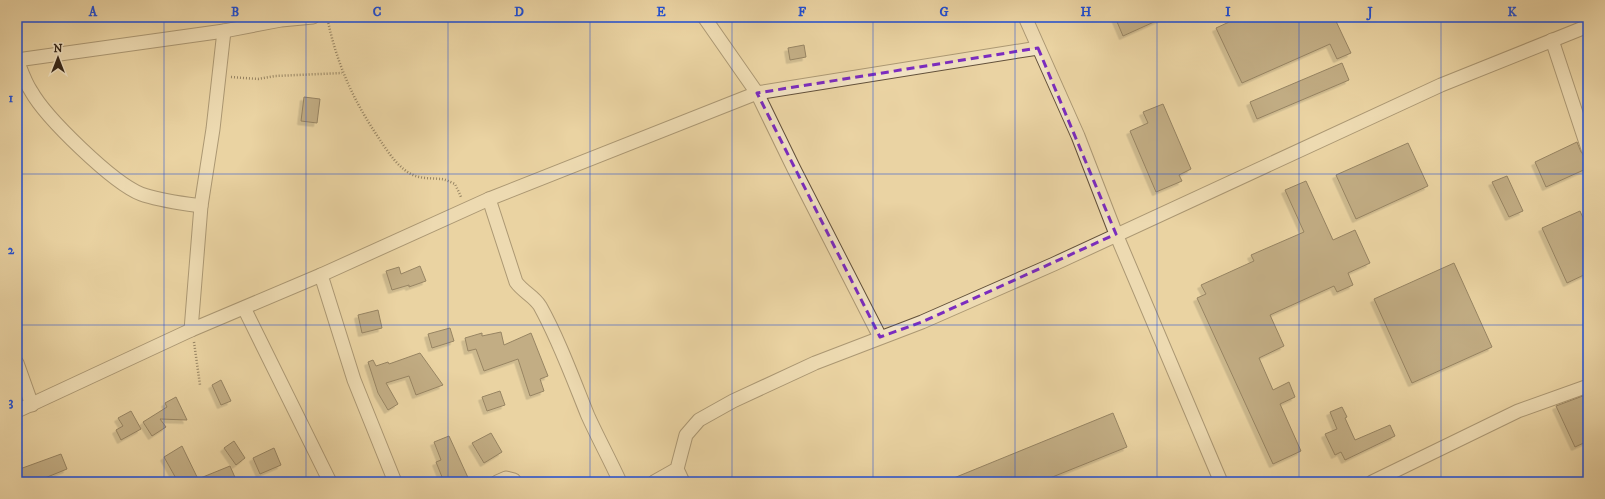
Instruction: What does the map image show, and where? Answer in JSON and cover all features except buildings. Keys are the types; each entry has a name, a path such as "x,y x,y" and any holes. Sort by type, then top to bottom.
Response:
{"street":[{"path":"201,206 141,194 120,183 69,136 46,112 31,91 17,60 224,31 281,20 313,17"},
{"path":"704,17 757,93 880,337"},
{"path":"1025,17 1078,136 1116,234 1221,482"},
{"path":"683,482 677,469 686,435 699,420 733,401 880,337 922,322 1054,264 1116,234 1441,85 1588,26"},
{"path":"191,330 201,206 220,76 224,31"},
{"path":"1552,40 1588,149"},
{"path":"17,411 191,330 321,275 489,199 757,93 1038,48"},
{"path":"489,199 516,282 523,291 535,299 540,306 562,352 589,418 620,482"},
{"path":"321,275 354,380 395,482"},
{"path":"244,308 330,482"},
{"path":"17,363 32,405"},
{"path":"1372,482 1518,411 1588,386"},
{"path":"654,482 677,469"},
{"path":"497,482 506,478 516,482"}],"path":[{"path":"327,17 336,56 342,73 363,116 398,163 413,175 442,179 455,184 466,209"},
{"path":"220,76 258,79 275,76 342,73"},
{"path":"191,330 200,384"}],"highlighted area":[{"path":"1038,48 1116,234 922,322 880,337 757,93"}]}
